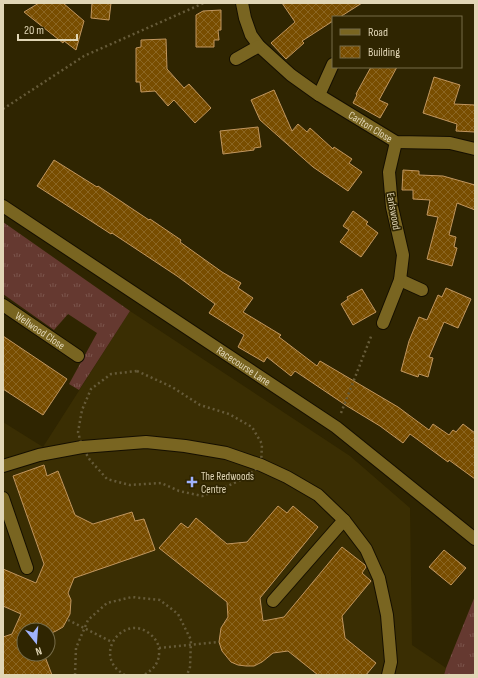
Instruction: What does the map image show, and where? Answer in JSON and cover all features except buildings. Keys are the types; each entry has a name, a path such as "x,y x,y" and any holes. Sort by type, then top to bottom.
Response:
{"street":[{"name":"Carlton Close","path":"242,3 249,30 259,46 291,75 319,95 396,142 450,143 475,149"},
{"path":"236,59 259,46"},
{"path":"319,95 332,66"},
{"name":"Earlswood","path":"383,323 400,280 403,255 392,208 389,172 396,142"},
{"name":"Racecourse Lane","path":"3,206 336,427 475,539"},
{"path":"400,280 422,290"},
{"name":"Wellwood Close","path":"3,305 78,356"},
{"path":"3,466 39,455 82,447 146,442 185,446 226,453 261,465 287,477 318,495 344,520 366,549 379,578 387,615 392,662 388,675"},
{"path":"3,498 27,568"},
{"path":"272,601 344,520"}],"path":[{"path":"3,109 84,56 204,3"},
{"path":"336,427 374,328 383,323"},
{"path":"75,675 76,648 88,620 107,603 132,597 160,600 178,614 191,640 190,667 187,675"},
{"path":"68,620 112,642"},
{"path":"125,675 116,668 110,657 110,649 112,642 117,636 130,628 145,630 152,635 159,648 159,657 156,665 151,671 144,675"},
{"path":"159,648 219,642"}],"shaded area":[{"name":"The Redwoods Centre","path":"130,311 350,456 410,508 412,645 446,668 444,675 3,675 3,422 43,447"}],"green space":[{"path":"3,222 130,311 79,390 69,384 97,333 68,314 54,330 3,294"},
{"path":"475,596 475,675 444,675 446,668"}],"place":[{"name":"The Redwoods Centre","path":"192,482"}]}
